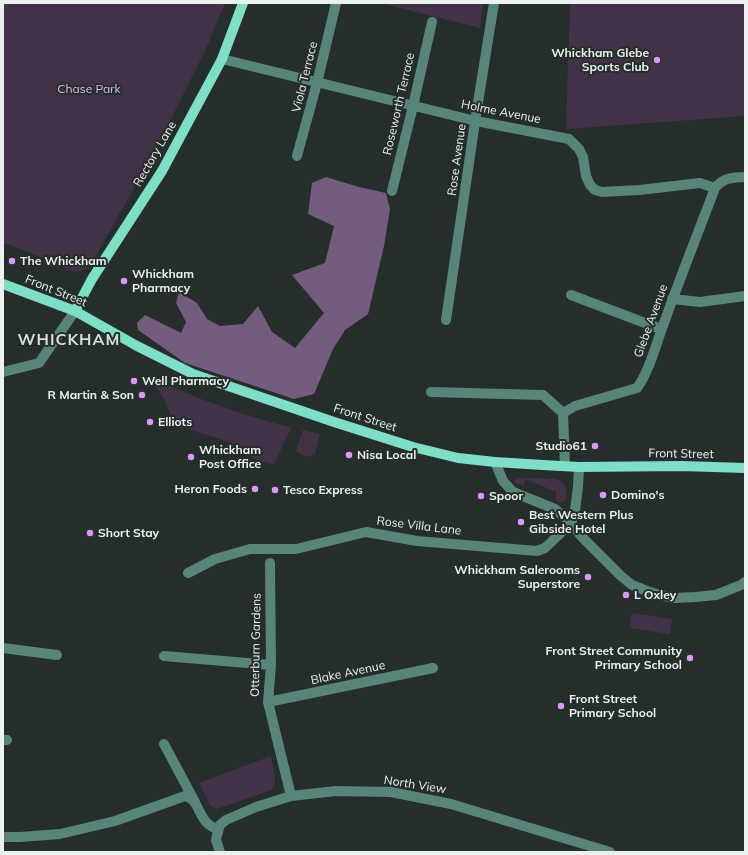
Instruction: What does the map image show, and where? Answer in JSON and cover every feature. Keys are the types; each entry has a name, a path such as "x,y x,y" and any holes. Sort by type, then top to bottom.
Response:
{"main road":[{"name":"Rectory Lane","path":"75,311 92,279 162,171 222,58 243,3"},
{"name":"Front Street","path":"3,284 75,311 137,346 193,374 413,447 458,458 495,462 579,467 682,466 745,468"}],"street":[{"name":"Viola Terrace","path":"297,156 317,83 336,3"},
{"name":"Rose Avenue","path":"446,320 494,3"},
{"name":"Roseworth Terrace","path":"392,191 432,22"},
{"name":"Holme Avenue","path":"222,58 476,122 569,139 579,149 583,157 586,176 590,185 595,190 602,192 639,190 700,183 715,188"},
{"path":"715,188 726,178 745,177"},
{"name":"Glebe Avenue","path":"562,413 575,406 637,388 642,381 654,353 672,299 715,188"},
{"path":"571,295 661,329"},
{"path":"672,299 700,302 745,296"},
{"path":"3,372 40,364 75,311"},
{"path":"431,392 543,395 562,413 565,466"},
{"path":"495,462 503,481 513,492 555,510 571,523 581,536 632,585 652,593 674,598 716,595 745,582"},
{"path":"571,523 575,510 579,467"},
{"name":"Rose Villa Lane","path":"188,573 215,559 250,549 296,549 366,532 417,541 538,551 545,548 571,523"},
{"name":"Otterburn Gardens","path":"270,563 271,665 268,702 291,796"},
{"path":"3,648 58,655"},
{"path":"164,656 271,665"},
{"name":"Blake Avenue","path":"268,702 433,668"},
{"path":"164,744 205,821 218,830 216,840 220,852"},
{"name":"North View","path":"218,830 220,825 226,820 256,807 291,796 336,791 391,792 451,804 610,852"},
{"path":"3,837 60,834 115,821 181,797 188,797 194,802"}],"green space":[{"name":"Chase Park","path":"3,3 225,3 206,49 143,172 89,268 81,271 74,272 19,248 3,243"},
{"path":"380,3 483,3 480,28"},
{"name":"Whickham Glebe Sports Club","path":"570,3 745,3 745,116 566,129"},
{"path":"151,378 201,399 246,415 291,428 274,464 257,461 237,445 175,425 165,401"},
{"path":"303,430 320,434 315,454 310,456 305,456 296,451"},
{"path":"517,478 556,479 563,482 566,491 565,501 563,503 558,502 556,500 556,492 526,479 523,486 514,482"},
{"path":"632,613 672,619 670,634 630,628"},
{"path":"271,756 275,784 271,790 216,809 210,805 199,783"}],"shaded area":[{"path":"326,177 386,193 390,209 384,246 368,314 345,330 333,349 314,394 294,399 185,363 138,330 137,323 145,315 181,333 186,322 176,303 179,292 197,303 207,319 220,326 243,324 258,306 272,332 295,348 324,313 292,275 325,263 334,226 308,214 312,183"}],"place":[{"name":"Whickham Glebe Sports Club","path":"657,60"},
{"name":"The Whickham","path":"12,261"},
{"name":"Whickham Pharmacy","path":"124,281"},
{"name":"Well Pharmacy","path":"134,381"},
{"name":"R Martin & Son","path":"142,395"},
{"name":"Elliots","path":"150,422"},
{"name":"Studio61","path":"595,446"},
{"name":"Nisa Local","path":"349,455"},
{"name":"Whickham Post Office","path":"191,457"},
{"name":"Heron Foods","path":"255,489"},
{"name":"Tesco Express","path":"275,490"},
{"name":"Domino's","path":"603,495"},
{"name":"Spoor","path":"481,496"},
{"name":"Best Western Plus Gibside Hotel","path":"521,522"},
{"name":"Short Stay","path":"90,533"},
{"name":"Whickham Salerooms Superstore","path":"588,577"},
{"name":"L Oxley","path":"626,595"},
{"name":"Front Street Community Primary School","path":"690,658"},
{"name":"Front Street Primary School","path":"561,706"}],"district":[{"name":"WHICKHAM","path":"69,340"}]}
